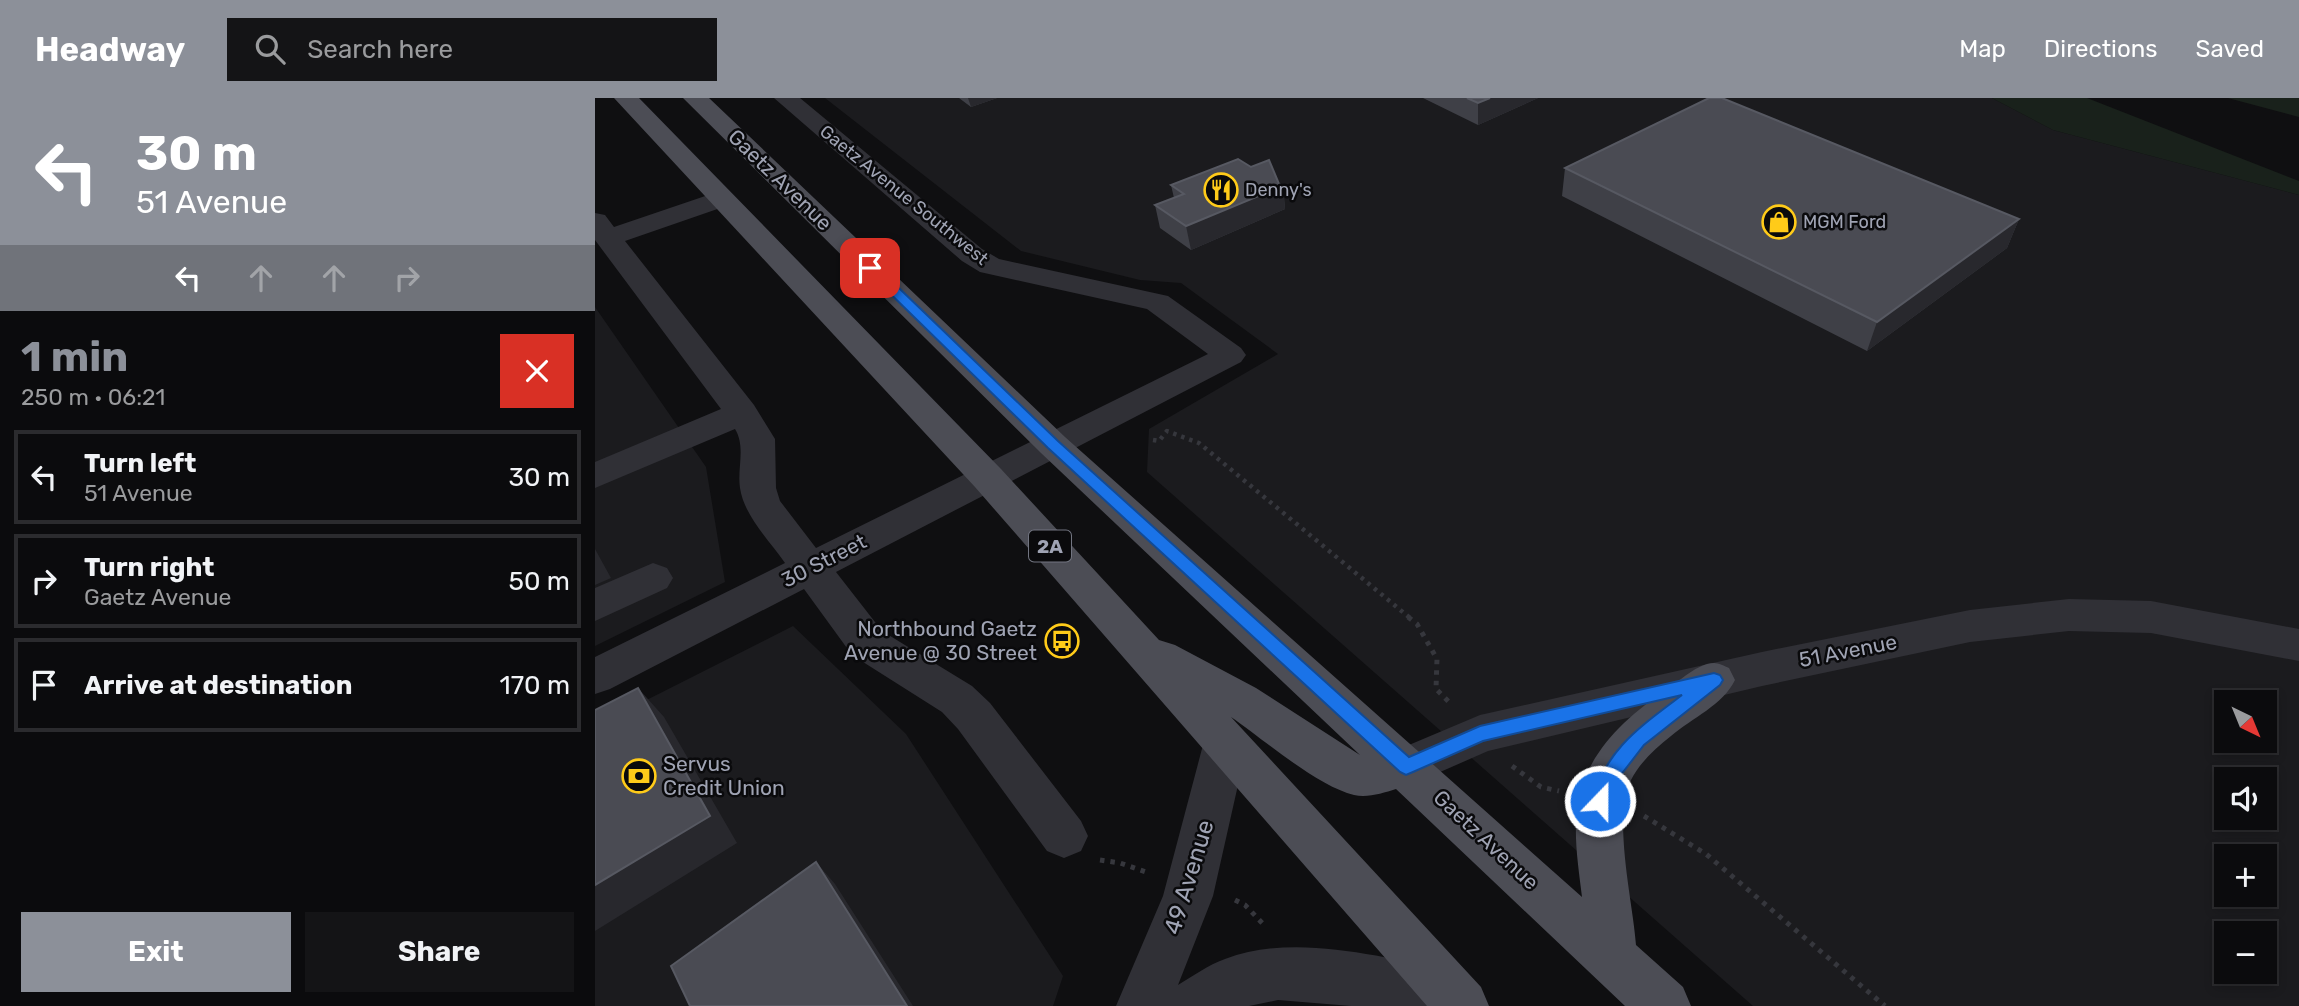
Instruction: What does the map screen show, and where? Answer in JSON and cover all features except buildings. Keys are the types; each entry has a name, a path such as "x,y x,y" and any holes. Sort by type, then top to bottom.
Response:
{"main road":[{"name":"2A","path":"626,98 988,478 1458,1002"},
{"name":"Gaetz Avenue","path":"695,98 1053,445 1664,1006"},
{"path":"1140,646 1241,701 1337,766 1355,775 1376,775 1406,767"},
{"path":"1611,955 1600,840 1600,801 1608,778 1637,740 1714,680"}],"street":[{"name":"Gaetz Avenue Southwest","path":"786,98 972,255 990,266 1157,302 1230,355 1053,445"},
{"path":"720,199 602,230 742,413 758,439 758,488 763,505 867,643 957,699 975,716 1064,836"},
{"path":"595,476 742,413"},
{"name":"30 Street","path":"595,677 1053,445"},
{"path":"595,606 653,578"},
{"name":"51 Avenue","path":"1406,767 1480,733 1970,626 2069,615 2151,617 2299,645"},
{"name":"49 Avenue","path":"1143,1006 1188,896 1225,745"},
{"path":"1194,1006 1228,984 1278,974 1329,976 1458,1002"}],"path":[{"path":"1153,440 1159,441 1167,431 1199,443 1417,624 1437,659 1436,690"},
{"path":"1514,768 1541,788 1567,793"},
{"path":"1640,813 1706,854 1885,1006"},
{"path":"1095,860 1120,863 1152,874"},
{"path":"1235,900 1245,905 1268,929 1270,937"}],"shaded area":[{"path":"825,98 1992,98 2053,130 2299,195 2299,1006 1753,1006 1147,472 1149,429 1278,354 1181,283 1140,280 1021,251"},
{"path":"1992,98 2087,98 2299,181 2299,195 2053,130"},
{"path":"2228,98 2299,98 2299,117"},
{"path":"595,307 706,467 725,582 595,646"},
{"path":"793,626 906,734 1063,976 1053,1006 595,1006 595,726"}],"place":[{"name":"Denny's","path":"1221,190"},
{"name":"MGM Ford","path":"1779,222"},
{"name":"Northbound Gaetz Avenue @ 30 Street","path":"1062,641"},
{"name":"Servus Credit Union","path":"639,776"}],"route":[{"path":"870,268 1053,445 1406,767 1480,733 1714,680 1637,740 1608,778 1600,801"}]}
